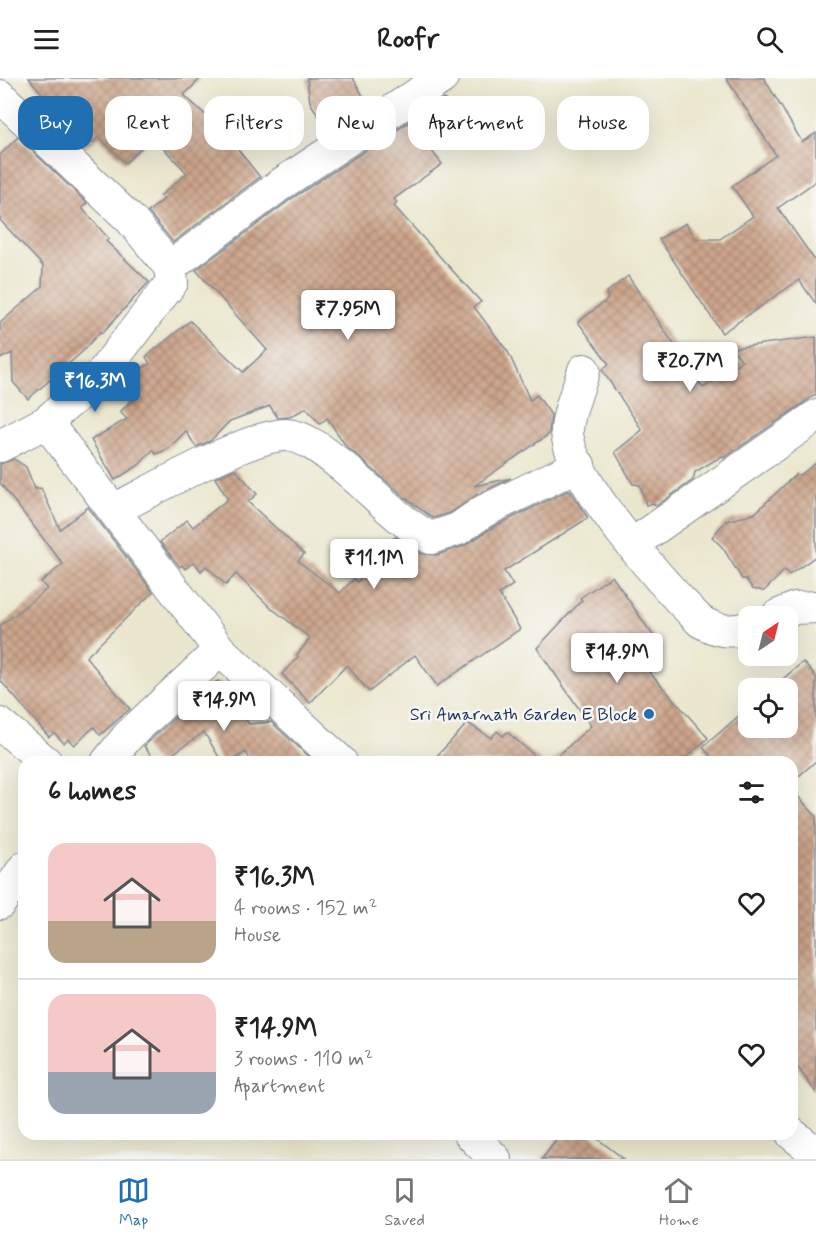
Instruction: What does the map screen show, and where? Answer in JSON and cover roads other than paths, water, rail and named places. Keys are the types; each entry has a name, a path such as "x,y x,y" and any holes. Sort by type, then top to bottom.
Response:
{"street":[{"path":"170,267 284,182 442,78"},
{"path":"0,96 131,220 170,267 172,282 99,377 46,422 0,446"},
{"path":"584,370 567,430 579,465 605,510 700,621 712,628 731,632 738,630"},
{"path":"633,544 816,416"},
{"path":"46,422 220,651 334,756"},
{"path":"114,510 259,440 286,435 307,441 341,465 401,516 431,538 458,529 484,511 579,465"},
{"path":"798,608 816,607"},
{"path":"112,756 128,736 220,651"},
{"path":"0,724 39,756"},
{"path":"0,903 18,877"},
{"path":"798,1139 816,1154"},
{"path":"476,1140 495,1159"}],"place":[{"name":"Sri Amarnath Garden E Block","path":"649,714"}]}
